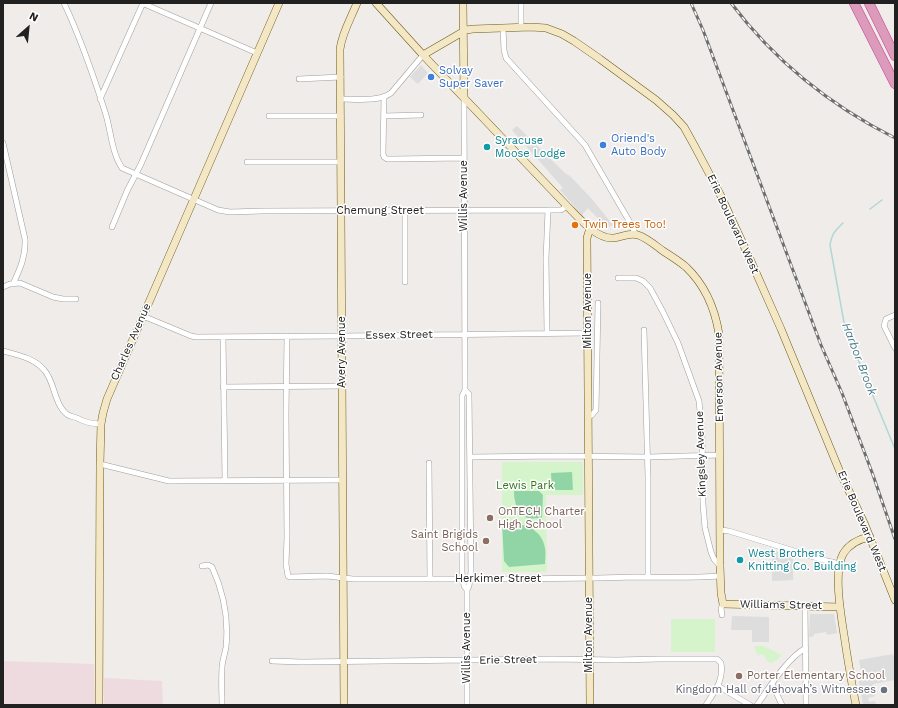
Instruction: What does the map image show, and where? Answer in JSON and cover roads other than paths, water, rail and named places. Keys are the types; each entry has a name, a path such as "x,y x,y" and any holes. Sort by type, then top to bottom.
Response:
{"highway":[{"path":"854,3 895,84"},
{"path":"869,3 895,56"}],"street":[{"name":"Chemung Street","path":"64,3 91,69 106,116 115,152 122,168 218,210 230,212 562,210 567,206"},
{"path":"100,99 143,3 257,53"},
{"path":"112,226 141,164 211,3"},
{"name":"Charles Avenue","path":"99,705 100,464 102,413 278,3"},
{"name":"Avery Avenue","path":"344,705 341,43 357,3"},
{"path":"376,3 422,55 590,228 596,233 610,238 635,234 632,226 585,145 506,58 503,28"},
{"name":"Willis Avenue","path":"463,3 465,390 462,396 462,579 467,590"},
{"path":"521,3 521,27"},
{"name":"Erie Boulevard West","path":"422,55 463,32 473,29 521,27 546,28 562,34 600,59 656,100 684,127 720,194 750,259 837,464 870,537 895,600"},
{"path":"341,99 384,97 391,93 422,55"},
{"path":"299,79 341,77"},
{"path":"384,97 384,157 387,159 464,158"},
{"path":"384,116 421,115"},
{"path":"269,116 341,116"},
{"path":"3,143 25,239 24,255 20,270 13,284"},
{"path":"247,162 341,162"},
{"path":"547,333 546,259 548,210"},
{"path":"405,211 405,282"},
{"name":"Milton Avenue","path":"590,228 587,238 590,705"},
{"name":"Emerson Avenue","path":"635,234 644,237 685,267 695,277 701,284 712,305 717,319 719,334 720,576 723,604 721,608 722,615"},
{"name":"Kingsley Avenue","path":"618,278 636,278 644,281 648,285 678,343 699,401 702,432 703,504 705,528 711,552 714,559 720,566"},
{"path":"3,287 20,283 54,297 76,300"},
{"path":"588,417 596,410 598,303"},
{"path":"895,315 886,320 884,326 895,348"},
{"name":"Essex Street","path":"143,316 191,336 342,336 588,332"},
{"path":"644,330 648,457 648,577"},
{"path":"286,480 286,386 288,336"},
{"path":"223,337 225,480"},
{"path":"3,351 32,360 39,364 51,380 63,410 69,415 83,421 101,424"},
{"path":"224,386 343,386"},
{"name":"Willis Avenue","path":"465,390 469,394 470,457 470,579 467,590 467,705"},
{"path":"470,457 648,457 720,455"},
{"path":"429,463 430,579"},
{"path":"100,464 169,481 343,480"},
{"name":"Herkimer Street","path":"286,480 286,564 287,574 290,577 327,576 353,579 589,579 648,577 694,578 720,576"},
{"path":"720,530 840,564"},
{"path":"856,705 840,607 840,564 843,554 848,547 854,542 870,537"},
{"path":"202,566 208,565 212,567 223,594 225,604 227,635 222,666 222,705"},
{"name":"Williams Street","path":"723,604 840,607"},
{"path":"805,606 806,705"},
{"path":"757,705 791,659 801,650 806,648"},
{"name":"Erie Street","path":"272,661 344,662 589,659 617,660 660,658 714,659 720,661 722,668 721,679 718,686"},
{"path":"772,684 782,705"},
{"path":"706,705 718,686 750,705"}],"waterway":[{"name":"Harbor Brook","path":"870,209 882,200"},
{"name":"Harbor Brook","path":"843,223 834,232 830,245 845,328 895,449"}],"railway":[{"path":"691,3 703,30 821,345 842,393 895,539"},
{"path":"731,3 766,44 805,80 848,111 895,138"}],"place":[{"name":"Solvay Super Saver","path":"431,77"},
{"name":"Oriend's Auto Body","path":"603,145"},
{"name":"Syracuse Moose Lodge","path":"487,147"},
{"name":"Twin Trees Too!","path":"575,225"},
{"name":"OnTECH Charter High School","path":"490,518"},
{"name":"Saint Brigids School","path":"486,541"},
{"name":"West Brothers Knitting Co. Building","path":"740,560"},
{"name":"Porter Elementary School","path":"739,676"},
{"name":"Kingdom Hall of Jehovah’s Witnesses","path":"884,690"}],"park label":[{"name":"Lewis Park","path":"525,486"}]}
